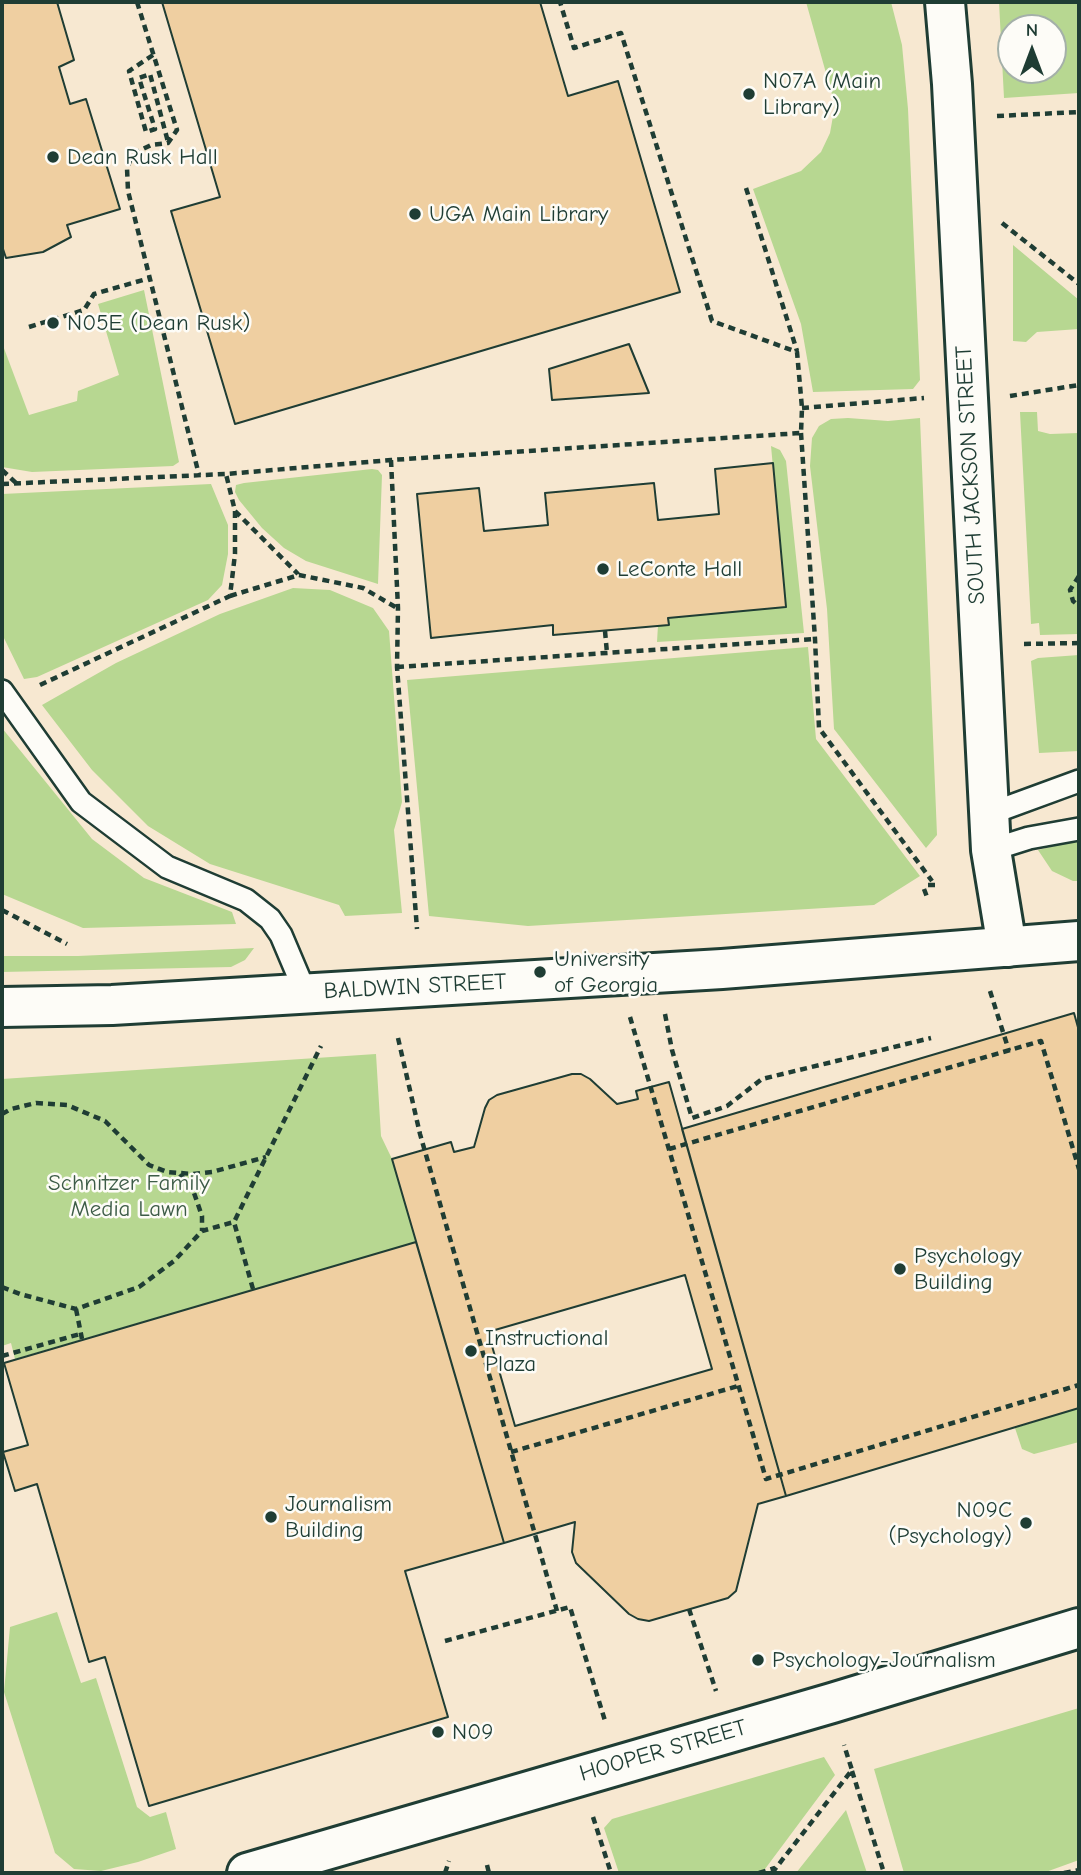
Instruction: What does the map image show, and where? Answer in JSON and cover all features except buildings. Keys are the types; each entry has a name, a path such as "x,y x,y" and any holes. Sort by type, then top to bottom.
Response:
{"street":[{"name":"SOUTH JACKSON STREET","path":"946,2 990,832 1007,947"},
{"name":"BALDWIN STREET","path":"2,1007 113,1005 722,969 1079,941"},
{"name":"HOOPER STREET","path":"247,1873 832,1703 1079,1628"}],"lane":[{"path":"5,696 81,802 167,867 246,900 270,919 281,935 306,994"},
{"path":"990,832 1079,781"},
{"path":"990,832 1029,838 1079,829"}],"path":[{"path":"137,2 177,130 168,143 151,145 133,154 127,167 128,191 199,475"},
{"path":"560,2 573,48 621,33 712,321 797,352"},
{"path":"153,55 129,71 146,132 155,130 139,78 150,74 168,143"},
{"path":"997,116 1079,112"},
{"path":"746,188 797,352 803,408 801,433 819,728 928,885 927,897"},
{"path":"1002,223 1079,284"},
{"path":"29,327 84,310 94,294 150,278"},
{"path":"1009,396 1079,385"},
{"path":"803,408 925,398"},
{"path":"2,484 226,474 391,460 801,433"},
{"path":"391,460 398,608 397,667 417,929"},
{"path":"2,470 17,483"},
{"path":"226,474 235,510 235,554 229,596"},
{"path":"235,510 299,575"},
{"path":"5,696 229,596 299,575 363,588 398,608"},
{"path":"1079,576 1070,590 1073,601 1079,606"},
{"path":"605,631 607,653"},
{"path":"397,667 815,639"},
{"path":"1034,644 1079,643"},
{"path":"928,885 938,885"},
{"path":"2,910 67,944"},
{"path":"993,1001 1009,1051"},
{"path":"663,1006 672,1050 692,1118 727,1106 762,1079 931,1038"},
{"path":"628,1009 766,1479 1079,1385"},
{"path":"398,1038 420,1134 557,1611"},
{"path":"669,1149 1041,1041 1079,1169"},
{"path":"253,1289 234,1222 321,1046"},
{"path":"2,1114 36,1103 67,1105 105,1121 149,1165 167,1172 212,1172 266,1157"},
{"path":"180,1173 193,1189 202,1216 202,1231"},
{"path":"2,1287 76,1309 139,1286 174,1261 202,1231 234,1222"},
{"path":"2,1356 81,1337 76,1309"},
{"path":"512,1452 738,1386"},
{"path":"446,1641 570,1607 607,1725"},
{"path":"689,1609 720,1702"},
{"path":"842,1738 884,1873"},
{"path":"772,1873 852,1770"},
{"path":"592,1814 611,1873"},
{"path":"445,1873 450,1856"},
{"path":"487,1865 489,1873"},
{"path":"759,1873 776,1868"},
{"path":"1065,1873 1079,1870"}],"shaded area":[{"name":"University of Georgia","path":"2,2 1079,2 1079,1873 2,1873"}],"green space":[{"path":"806,2 891,2 902,45 908,109 920,380 913,389 813,392 801,324 753,189 801,171 821,152 830,133 835,105"},
{"path":"999,2 1079,2 1079,93 1004,98 1003,84 1067,84 1067,14 1000,14"},
{"path":"1013,245 1079,300 1079,329 1037,332 1026,342 1013,341"},
{"path":"144,290 179,462 173,466 32,472 2,467 2,343 29,415 77,401 78,391 119,375 98,304"},
{"path":"1020,412 1037,412 1038,431 1050,434 1079,433 1079,634 1040,635 1039,623 1031,624"},
{"path":"920,418 937,835 926,848 834,729 827,609 810,466 812,438 819,426 831,419 888,421"},
{"path":"771,446 780,450 786,461 804,633 657,642 658,625 668,618 786,607"},
{"path":"378,470 382,475 378,584 306,561 284,548 262,528 235,492 236,485 244,483"},
{"path":"211,484 228,525 228,554 222,585 208,600 37,677 24,679 2,634 2,494"},
{"path":"293,588 330,590 373,608 389,631 402,802 394,830 402,913 345,916 339,905 210,864 148,826 92,770 42,705 116,663 220,614"},
{"path":"808,647 816,739 920,876 874,905 528,926 429,916 407,680"},
{"path":"1079,655 1079,751 1039,753 1031,661 1038,658"},
{"path":"2,728 92,839 144,878 232,912 236,924 83,928 2,894"},
{"path":"1079,840 1079,881 1052,871 1038,850"},
{"path":"254,948 245,960 231,967 2,972 2,956 78,956"},
{"name":"Schnitzer Family Media Lawn","path":"376,1054 381,1136 392,1159 416,1242 15,1359 11,1343 2,1346 2,1079"},
{"path":"1079,1408 1079,1442 1034,1454 1022,1449 1015,1428"},
{"path":"57,1612 81,1683 96,1678 137,1807 150,1817 166,1812 176,1849 101,1871 74,1869 55,1853 4,1692 10,1627"},
{"path":"1079,1708 1079,1860 1043,1873 904,1873 874,1769"},
{"path":"824,1757 835,1775 762,1873 619,1873 604,1828 612,1819"},
{"path":"846,1810 867,1873 796,1873"}],"place":[{"name":"N07A (Main Library)","path":"749,94"},
{"name":"Dean Rusk Hall","path":"53,157"},
{"name":"UGA Main Library","path":"415,214"},
{"name":"N05E (Dean Rusk)","path":"53,323"},
{"name":"LeConte Hall","path":"603,569"},
{"name":"University of Georgia","path":"540,972"},
{"name":"Psychology Building","path":"900,1269"},
{"name":"Instructional Plaza","path":"471,1351"},
{"name":"Journalism Building","path":"271,1517"},
{"name":"N09C (Psychology)","path":"1026,1523"},
{"name":"Psychology-Journalism","path":"758,1660"},
{"name":"N09","path":"438,1732"}]}
